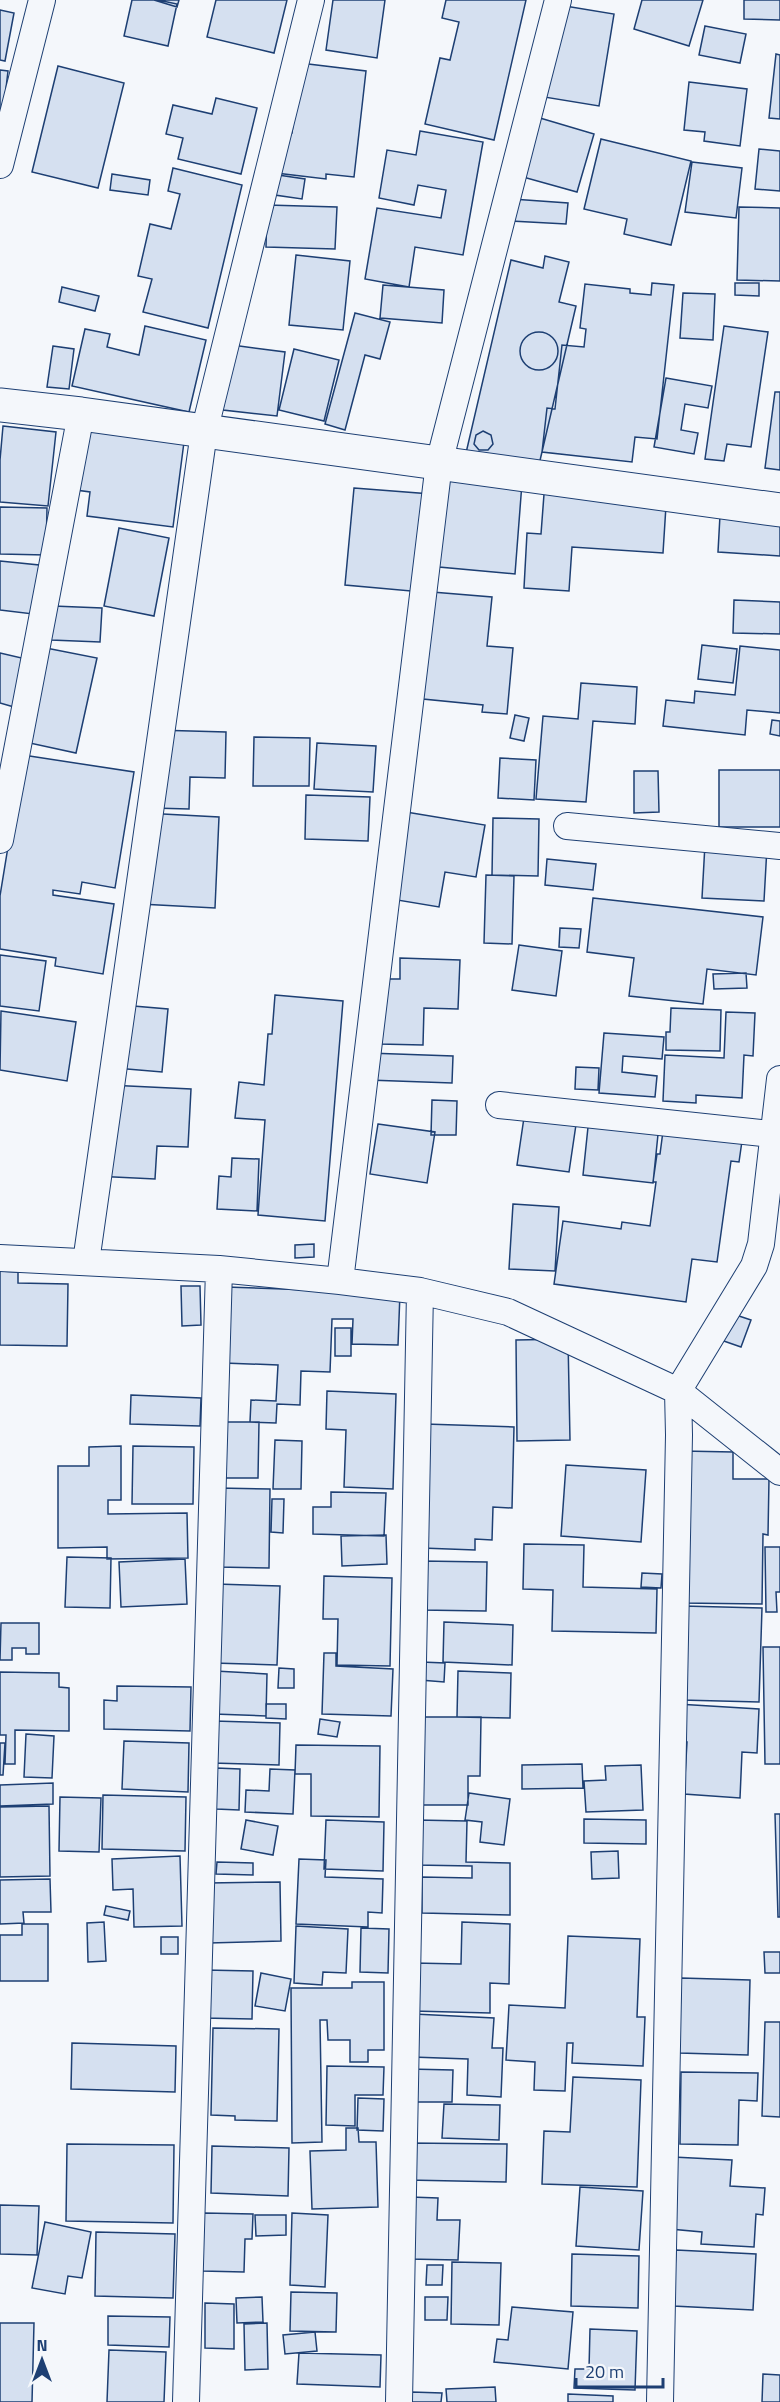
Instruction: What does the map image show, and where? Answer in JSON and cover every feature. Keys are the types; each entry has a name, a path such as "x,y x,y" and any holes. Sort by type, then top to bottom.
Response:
{"street":[{"path":"0,165 42,0"},
{"path":"86,1262 204,432 311,0"},
{"path":"340,1281 439,463 558,0"},
{"path":"0,405 81,414 780,510"},
{"path":"0,840 81,414"},
{"path":"567,826 780,846"},
{"path":"660,2402 679,1447 678,1391 754,1266 761,1244 777,1134 780,1079"},
{"path":"499,1105 777,1134"},
{"path":"0,1258 219,1269 340,1281 420,1291 508,1312 678,1391 780,1472"},
{"path":"186,2402 219,1269"},
{"path":"399,2402 420,1291"}],"building":[{"path":"132,0 158,0 177,4 168,46 124,36"},
{"path":"154,0 179,0 177,7"},
{"path":"216,0 287,0 274,53 207,37"},
{"path":"333,0 385,0 377,58 326,50"},
{"path":"446,0 526,0 494,140 425,124 440,58 450,60 459,22 442,18"},
{"path":"642,0 703,0 689,46 634,29"},
{"path":"744,0 780,0 780,20 744,19"},
{"path":"559,5 614,14 599,106 544,97"},
{"path":"0,10 14,13 5,61 0,60"},
{"path":"705,26 746,34 740,63 699,55"},
{"path":"776,54 780,55 780,119 769,118"},
{"path":"300,63 366,71 354,177 326,174 326,179 276,173 281,132 292,133"},
{"path":"58,66 124,83 98,188 32,172"},
{"path":"0,70 8,71 3,114 0,113"},
{"path":"689,82 747,89 740,146 704,141 705,132 684,130"},
{"path":"216,98 257,108 241,174 178,159 183,138 166,134 173,105 212,114"},
{"path":"540,118 594,134 577,192 523,177"},
{"path":"420,131 483,142 463,255 415,247 409,287 365,279 377,208 441,218 446,190 418,185 414,205 379,198 387,150 416,155"},
{"path":"601,139 691,161 671,245 624,234 627,219 584,209"},
{"path":"759,149 780,151 780,191 755,189"},
{"path":"692,162 742,168 736,218 685,212"},
{"path":"173,168 242,185 208,328 143,312 152,279 138,276 150,224 171,229 180,194 168,191"},
{"path":"112,174 150,180 148,195 110,190"},
{"path":"278,175 305,179 302,199 275,195"},
{"path":"512,199 568,203 566,224 511,221"},
{"path":"267,205 337,207 335,249 266,247"},
{"path":"739,207 780,208 780,281 737,280"},
{"path":"296,255 350,261 343,330 289,325"},
{"path":"545,256 569,262 559,302 576,306 538,469 466,453 511,260 543,268"},
{"path":"652,283 674,285 657,439 635,437 632,462 542,452 547,408 555,409 562,345 584,347 586,329 580,328 585,284 630,289 630,293 651,295"},
{"path":"735,283 759,283 759,296 735,295"},
{"path":"383,285 444,290 442,323 380,318"},
{"path":"62,287 99,296 95,311 59,302"},
{"path":"683,293 715,294 713,340 680,338"},
{"path":"355,313 390,322 380,359 365,355 345,430 325,424"},
{"path":"145,326 206,340 189,412 72,386 85,329 110,334 107,347 139,355"},
{"path":"724,326 768,332 751,447 727,444 724,461 705,459"},
{"path":"539,332 546,333 552,338 557,344 557,358 552,364 546,369 539,370 532,369 526,364 521,358 520,351 521,344 526,338 532,333"},
{"path":"232,345 285,352 277,416 223,410"},
{"path":"53,346 74,349 69,389 47,387"},
{"path":"294,349 339,360 324,421 279,410"},
{"path":"666,378 712,386 708,408 685,404 681,430 698,433 694,454 654,447"},
{"path":"775,392 780,392 780,470 765,468"},
{"path":"3,426 56,432 48,506 0,502"},
{"path":"83,429 184,442 173,527 87,516 90,492 76,490"},
{"path":"483,431 491,435 493,444 488,450 479,450 474,444 476,435"},
{"path":"445,477 522,483 515,574 439,567"},
{"path":"545,481 667,490 663,553 572,547 569,591 524,588 527,533 541,534"},
{"path":"354,488 431,494 422,592 345,585"},
{"path":"721,497 780,500 780,556 718,552"},
{"path":"0,507 47,508 46,555 0,554"},
{"path":"119,528 169,538 154,616 104,606"},
{"path":"0,561 39,565 33,614 0,610"},
{"path":"432,592 492,597 487,646 513,648 507,714 482,712 483,705 423,699"},
{"path":"734,600 780,602 780,634 733,633"},
{"path":"53,606 102,608 100,642 51,640"},
{"path":"702,645 737,649 733,683 698,679"},
{"path":"740,646 780,650 780,713 747,710 745,735 663,726 666,700 694,703 695,691 735,695"},
{"path":"46,648 97,658 76,753 25,742"},
{"path":"0,653 26,659 14,707 0,703"},
{"path":"581,683 637,687 635,724 593,721 586,802 536,799 543,716 578,719"},
{"path":"515,715 529,718 524,741 510,738"},
{"path":"772,720 780,721 780,736 770,734"},
{"path":"155,730 226,732 225,778 190,777 189,809 153,808"},
{"path":"254,737 310,738 309,786 253,786"},
{"path":"317,743 376,746 373,792 314,789"},
{"path":"23,755 134,772 115,888 82,882 80,894 53,890 53,895 114,904 103,974 55,966 56,958 0,949 0,896"},
{"path":"500,758 536,760 534,800 498,798"},
{"path":"719,770 780,770 780,827 719,827"},
{"path":"634,771 658,771 659,812 634,813"},
{"path":"306,795 370,797 368,841 305,839"},
{"path":"406,812 485,825 476,877 445,872 439,907 391,899"},
{"path":"144,813 219,817 215,908 140,904"},
{"path":"493,818 539,819 538,876 492,875"},
{"path":"705,844 767,847 764,901 702,898"},
{"path":"547,859 596,864 593,890 545,885"},
{"path":"486,875 514,876 512,944 484,943"},
{"path":"593,898 763,917 756,975 707,969 703,1004 629,996 634,958 587,952"},
{"path":"560,928 581,929 579,948 559,947"},
{"path":"519,945 562,951 556,996 512,990"},
{"path":"0,955 46,961 39,1011 0,1006"},
{"path":"400,958 460,960 458,1009 424,1008 423,1045 379,1044 378,979 400,979"},
{"path":"746,973 747,988 714,989 713,974"},
{"path":"275,995 343,1001 325,1221 258,1215 265,1120 235,1118 239,1082 264,1085 268,1034 272,1034"},
{"path":"110,1004 168,1009 162,1072 104,1067"},
{"path":"671,1008 721,1010 720,1051 666,1050 666,1032 670,1032"},
{"path":"1,1011 76,1022 67,1081 0,1070"},
{"path":"726,1012 755,1013 753,1056 744,1055 742,1098 696,1095 696,1103 663,1101 665,1055 724,1058"},
{"path":"604,1033 664,1037 662,1059 623,1056 622,1072 657,1076 655,1097 599,1093"},
{"path":"368,1053 453,1056 452,1083 368,1080"},
{"path":"576,1067 599,1068 598,1090 575,1089"},
{"path":"108,1085 191,1089 188,1147 157,1146 155,1179 94,1176"},
{"path":"432,1100 457,1101 456,1135 431,1135"},
{"path":"526,1104 578,1111 569,1172 517,1165"},
{"path":"590,1108 660,1115 653,1183 583,1175"},
{"path":"665,1116 744,1127 739,1162 731,1161 717,1262 692,1259 686,1302 554,1284 563,1221 621,1229 622,1222 650,1226 656,1182 653,1182 657,1154 660,1154"},
{"path":"378,1124 435,1132 427,1183 370,1174"},
{"path":"232,1158 259,1159 257,1211 217,1209 219,1176 231,1177"},
{"path":"513,1204 559,1207 555,1271 509,1269"},
{"path":"314,1244 314,1257 295,1258 295,1245"},
{"path":"0,1271 18,1272 18,1283 68,1284 67,1346 0,1345"},
{"path":"181,1286 200,1286 201,1325 182,1326"},
{"path":"226,1287 400,1293 398,1345 352,1344 353,1319 332,1319 330,1372 301,1371 300,1405 277,1404 276,1423 250,1422 251,1400 276,1401 278,1365 224,1363"},
{"path":"727,1312 751,1320 741,1347 718,1339"},
{"path":"335,1328 351,1328 351,1356 335,1356"},
{"path":"568,1339 570,1440 517,1441 516,1340"},
{"path":"327,1391 396,1394 393,1489 344,1487 346,1430 326,1429"},
{"path":"131,1395 201,1398 200,1426 130,1424"},
{"path":"221,1422 259,1422 258,1478 220,1478"},
{"path":"425,1424 514,1427 512,1508 493,1507 492,1540 475,1539 475,1550 422,1548"},
{"path":"275,1440 302,1441 301,1489 273,1489"},
{"path":"121,1446 121,1500 108,1500 108,1514 187,1513 188,1558 107,1559 107,1547 58,1548 58,1466 89,1466 89,1447"},
{"path":"133,1446 194,1447 193,1504 132,1504"},
{"path":"682,1451 733,1452 733,1479 769,1479 768,1535 763,1534 762,1604 681,1603"},
{"path":"566,1465 646,1470 641,1542 561,1536"},
{"path":"218,1488 270,1489 269,1568 217,1567"},
{"path":"331,1492 386,1493 384,1536 313,1534 313,1507 331,1507"},
{"path":"272,1499 284,1499 283,1533 271,1532"},
{"path":"386,1535 387,1564 342,1566 341,1536"},
{"path":"524,1544 584,1545 583,1587 657,1589 656,1633 552,1631 553,1590 523,1589"},
{"path":"765,1547 780,1547 780,1592 776,1592 777,1612 766,1612"},
{"path":"67,1557 111,1558 110,1608 65,1607"},
{"path":"185,1559 187,1604 121,1607 119,1562"},
{"path":"421,1561 487,1562 486,1611 420,1610"},
{"path":"642,1573 662,1574 661,1588 641,1587"},
{"path":"324,1576 392,1578 390,1666 337,1665 338,1619 323,1619"},
{"path":"216,1584 280,1586 277,1665 213,1663"},
{"path":"683,1606 762,1608 759,1702 681,1700"},
{"path":"444,1622 513,1625 512,1665 443,1662"},
{"path":"1,1623 39,1623 39,1654 26,1654 26,1648 12,1648 12,1660 0,1660"},
{"path":"763,1647 780,1647 780,1764 765,1764"},
{"path":"324,1653 336,1653 336,1666 393,1669 391,1716 322,1714"},
{"path":"421,1662 445,1663 444,1682 420,1680"},
{"path":"279,1668 294,1669 294,1688 278,1688"},
{"path":"215,1671 267,1674 266,1716 214,1714"},
{"path":"458,1671 511,1673 510,1718 457,1717"},
{"path":"0,1672 59,1673 59,1687 69,1688 69,1731 15,1730 15,1764 5,1764 6,1735 0,1735"},
{"path":"117,1686 191,1687 190,1731 104,1729 104,1700 117,1701"},
{"path":"266,1704 286,1704 286,1719 266,1718"},
{"path":"677,1704 759,1709 757,1753 742,1752 740,1798 684,1794 687,1742 675,1742"},
{"path":"416,1717 481,1717 480,1776 468,1776 468,1805 412,1805"},
{"path":"320,1719 340,1722 337,1737 318,1734"},
{"path":"214,1721 280,1723 279,1765 212,1763"},
{"path":"26,1734 54,1736 52,1778 24,1777"},
{"path":"124,1741 189,1743 188,1792 122,1789"},
{"path":"0,1743 5,1743 3,1775 0,1775"},
{"path":"296,1745 380,1746 379,1817 311,1816 311,1774 295,1774"},
{"path":"582,1764 583,1788 522,1789 522,1765"},
{"path":"641,1765 643,1810 586,1812 584,1781 606,1780 605,1766"},
{"path":"216,1768 240,1769 239,1810 216,1809"},
{"path":"270,1769 295,1770 293,1814 245,1812 246,1790 269,1791"},
{"path":"53,1783 53,1804 0,1806 0,1785"},
{"path":"469,1793 510,1799 504,1845 480,1842 482,1822 465,1820"},
{"path":"103,1795 186,1797 185,1851 102,1849"},
{"path":"60,1797 101,1798 99,1852 59,1851"},
{"path":"49,1806 50,1876 0,1877 0,1807"},
{"path":"775,1814 780,1814 780,1917 778,1917"},
{"path":"584,1819 646,1820 646,1844 584,1843"},
{"path":"246,1820 278,1826 273,1855 241,1849"},
{"path":"326,1820 384,1822 383,1871 324,1869"},
{"path":"416,1820 467,1821 466,1862 510,1863 510,1915 422,1913 422,1877 472,1878 472,1866 415,1865"},
{"path":"618,1851 619,1878 592,1879 591,1852"},
{"path":"180,1856 182,1926 134,1927 133,1889 113,1890 112,1859"},
{"path":"299,1859 326,1860 325,1877 383,1879 382,1913 368,1912 368,1927 296,1924"},
{"path":"217,1862 253,1863 253,1875 216,1874"},
{"path":"50,1879 51,1912 23,1912 24,1923 0,1924 0,1880"},
{"path":"280,1882 281,1941 209,1943 208,1883"},
{"path":"106,1906 130,1911 128,1920 104,1915"},
{"path":"104,1922 106,1961 88,1962 87,1923"},
{"path":"462,1922 510,1924 509,1984 490,1983 490,2013 413,2011 414,1963 461,1964"},
{"path":"22,1924 48,1924 48,1981 0,1981 0,1935 22,1935"},
{"path":"296,1926 348,1929 346,1973 323,1972 322,1985 294,1983"},
{"path":"361,1928 389,1929 388,1973 360,1972"},
{"path":"568,1936 640,1939 637,2017 645,2017 643,2066 572,2063 573,2043 567,2043 565,2091 534,2090 535,2062 506,2060 509,2005 565,2008"},
{"path":"161,1937 178,1937 178,1954 161,1954"},
{"path":"764,1952 780,1952 780,1973 765,1973"},
{"path":"204,1970 253,1971 252,2019 203,2018"},
{"path":"261,1973 291,1979 285,2011 255,2006"},
{"path":"681,1978 750,1980 748,2055 679,2053"},
{"path":"352,1982 384,1982 384,2050 368,2050 368,2062 350,2062 350,2040 328,2040 327,2020 320,2020 322,2142 292,2143 291,1988 352,1988"},
{"path":"414,2014 494,2018 492,2048 503,2048 501,2097 467,2095 468,2059 412,2057"},
{"path":"765,2022 780,2022 780,2117 762,2116"},
{"path":"213,2028 279,2029 277,2121 235,2120 235,2116 211,2115"},
{"path":"72,2043 176,2046 175,2092 71,2089"},
{"path":"327,2066 384,2067 383,2095 355,2095 355,2126 326,2125"},
{"path":"408,2069 453,2070 452,2102 407,2102"},
{"path":"681,2072 758,2073 757,2101 739,2100 738,2145 680,2144"},
{"path":"573,2077 641,2080 637,2187 542,2184 544,2131 570,2132"},
{"path":"358,2098 384,2099 383,2131 357,2130"},
{"path":"444,2104 500,2105 499,2140 442,2138"},
{"path":"346,2128 358,2128 359,2142 376,2142 378,2207 312,2209 310,2151 346,2150"},
{"path":"407,2143 507,2144 506,2182 407,2180"},
{"path":"67,2144 174,2145 173,2223 66,2221"},
{"path":"212,2146 289,2148 288,2196 211,2193"},
{"path":"673,2157 732,2160 730,2186 765,2188 763,2215 756,2214 754,2247 701,2244 702,2232 670,2229"},
{"path":"580,2187 643,2191 639,2250 576,2246"},
{"path":"410,2197 438,2198 437,2220 460,2220 458,2260 408,2259"},
{"path":"0,2205 39,2206 37,2255 0,2254"},
{"path":"204,2213 253,2214 252,2239 245,2239 244,2272 202,2271"},
{"path":"292,2213 328,2215 325,2287 290,2285"},
{"path":"255,2215 286,2215 286,2235 256,2236"},
{"path":"45,2222 91,2232 82,2278 68,2276 65,2294 32,2288"},
{"path":"96,2232 175,2234 173,2298 95,2296"},
{"path":"676,2250 756,2254 753,2310 673,2306"},
{"path":"572,2254 639,2256 638,2308 571,2306"},
{"path":"452,2262 501,2263 499,2325 451,2324"},
{"path":"427,2265 443,2265 442,2285 426,2285"},
{"path":"291,2292 337,2293 336,2332 290,2331"},
{"path":"262,2297 263,2322 237,2323 236,2298"},
{"path":"425,2297 448,2297 447,2320 425,2320"},
{"path":"205,2303 234,2304 234,2349 205,2348"},
{"path":"512,2307 573,2312 568,2369 494,2362 497,2339 508,2340"},
{"path":"108,2316 170,2317 169,2347 108,2345"},
{"path":"0,2323 34,2323 32,2402 0,2402"},
{"path":"267,2323 268,2369 245,2370 244,2324"},
{"path":"590,2329 637,2331 635,2390 574,2388 575,2369 589,2369"},
{"path":"315,2332 317,2351 285,2354 283,2335"},
{"path":"109,2350 166,2352 164,2402 107,2402"},
{"path":"299,2353 381,2355 380,2387 297,2384"},
{"path":"763,2374 780,2375 780,2402 762,2402"},
{"path":"495,2387 496,2402 447,2402 446,2389"},
{"path":"411,2392 442,2393 441,2402 410,2402"},
{"path":"568,2394 613,2396 613,2402 568,2402"}]}
